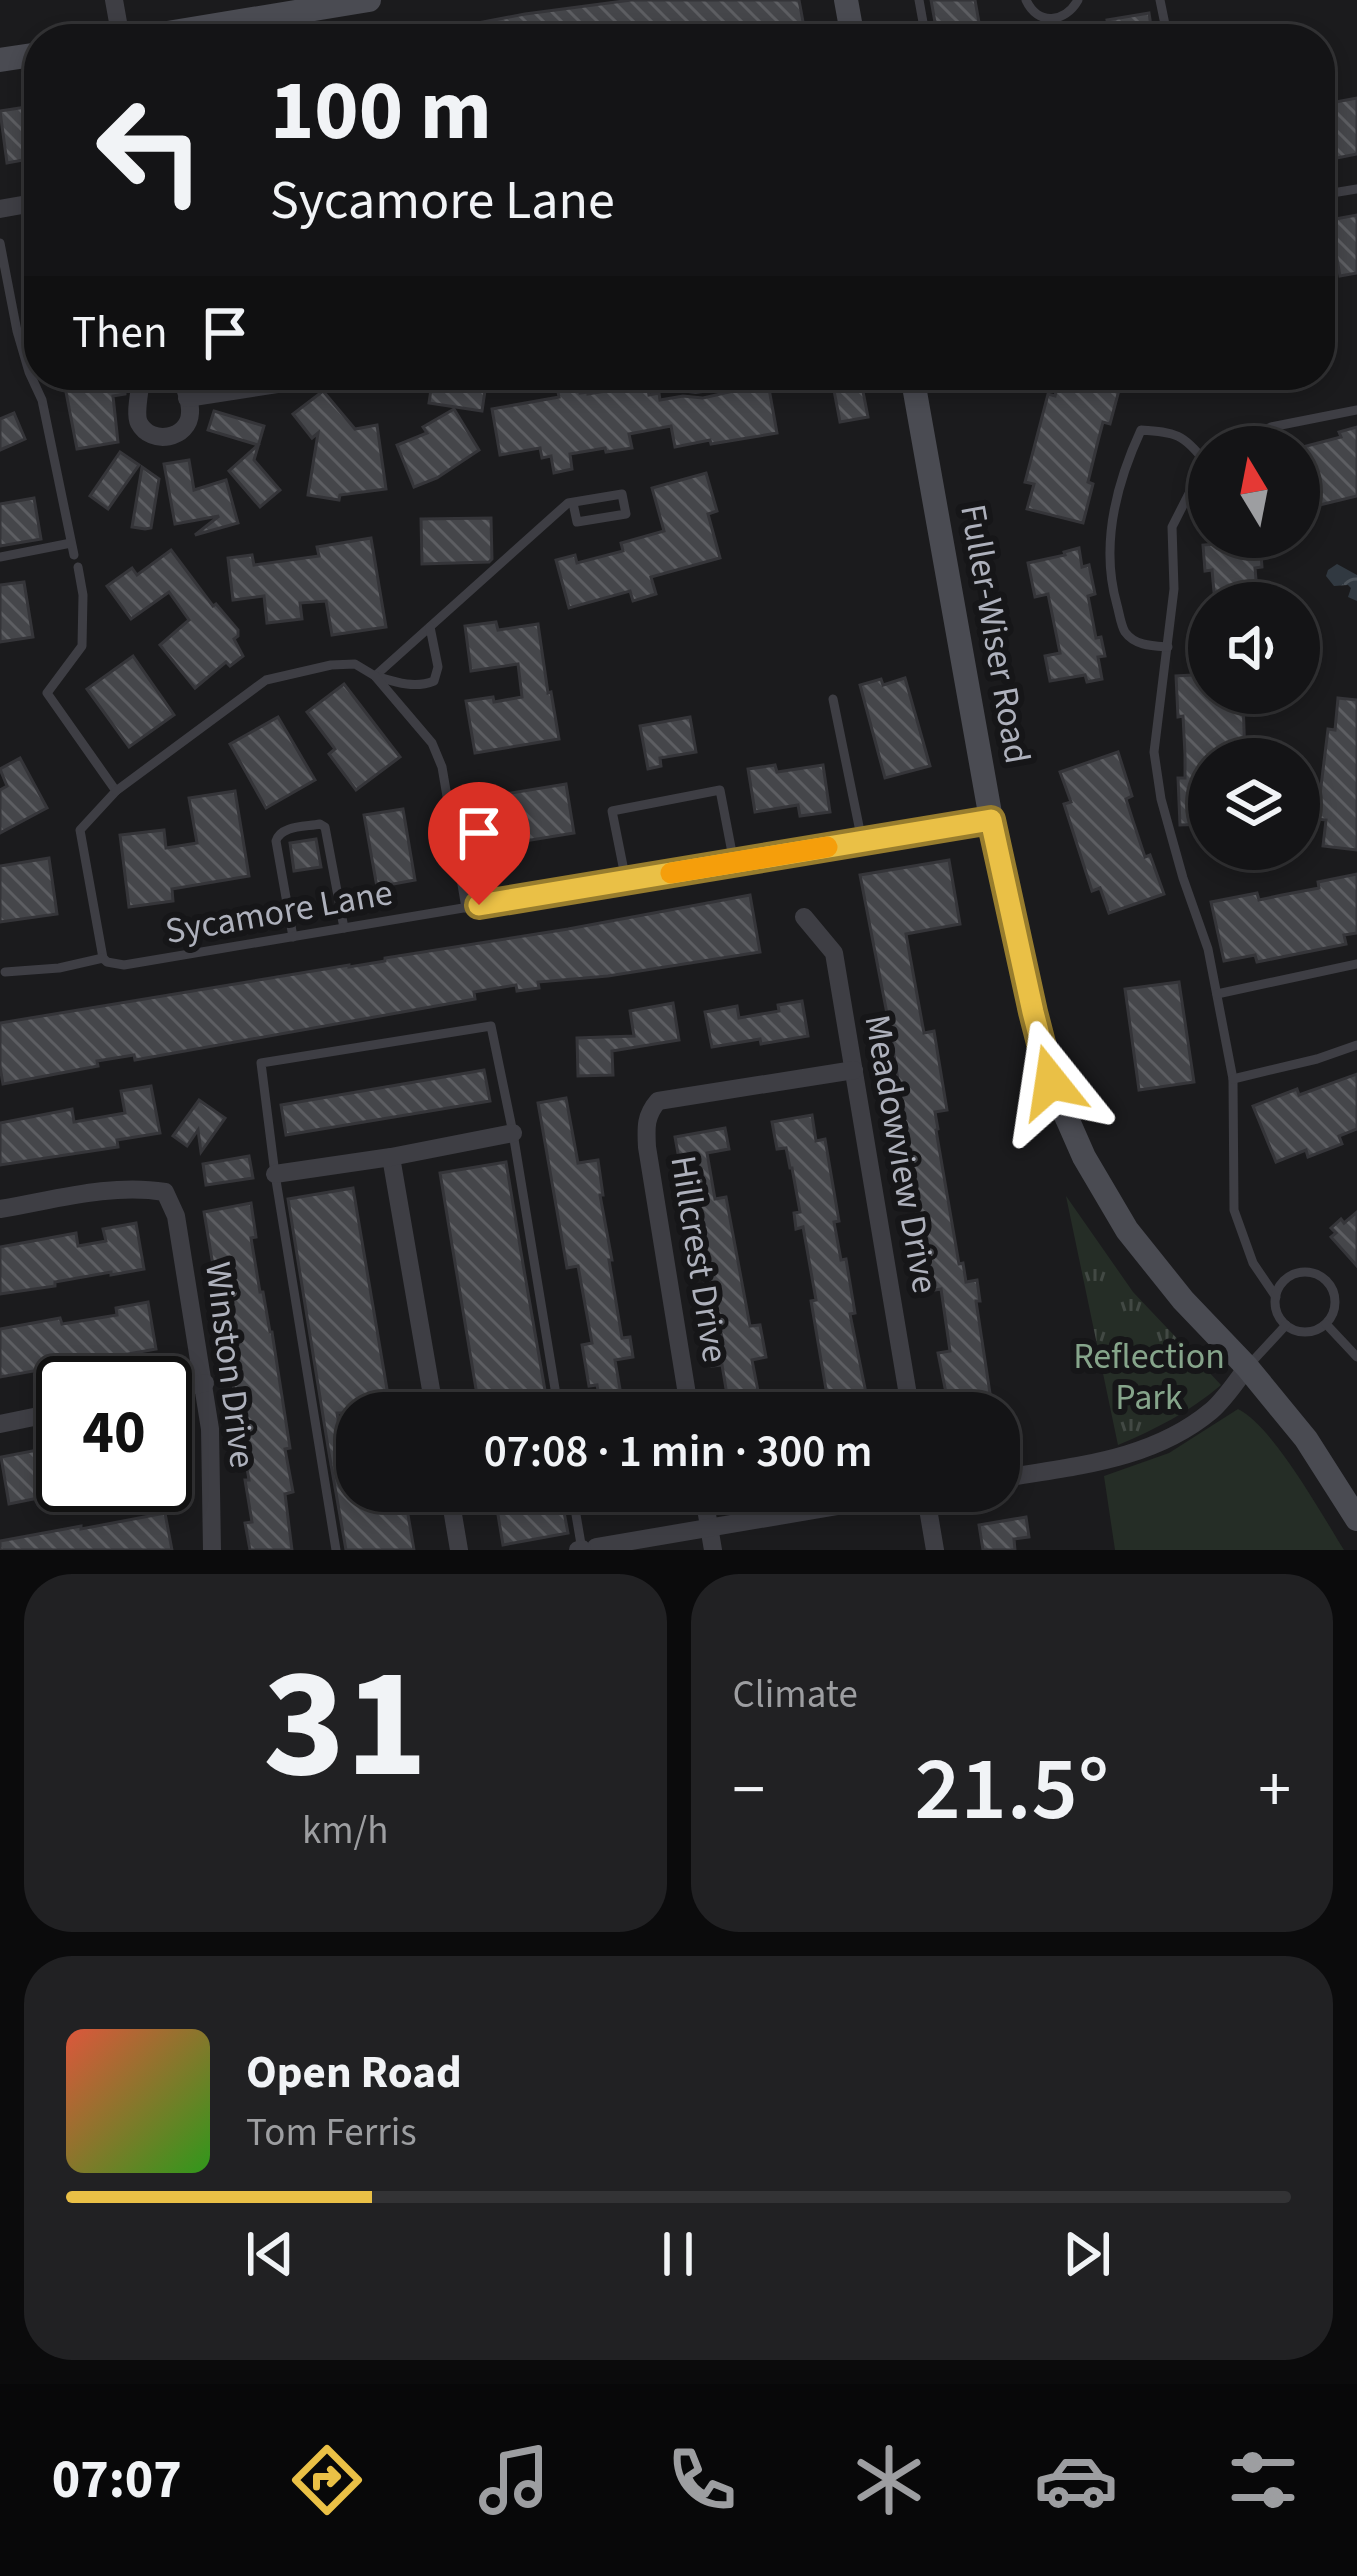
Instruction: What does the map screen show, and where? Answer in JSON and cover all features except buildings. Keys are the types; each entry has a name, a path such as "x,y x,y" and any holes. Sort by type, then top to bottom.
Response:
{"street":[{"path":"198,24 270,8 369,0"},
{"path":"140,390 138,422 149,434 163,438 178,434 187,425 190,413 185,390"},
{"path":"187,398 238,390"},
{"name":"Fuller-Wiser Road","path":"915,390 991,820 1051,1082 1084,1157 1127,1230 1306,1439 1357,1519"},
{"name":"Meadowview Drive","path":"804,917 834,953 908,1392"},
{"name":"Hillcrest Drive","path":"687,1392 647,1147 650,1110 658,1101 854,1070"},
{"path":"274,1174 513,1133"},
{"path":"391,1156 431,1392"},
{"name":"Winston Drive","path":"0,1210 115,1189 165,1192 176,1216 205,1383 212,1550"},
{"path":"1020,1476 1115,1460 1156,1446 1214,1408 1247,1367"},
{"path":"192,1386 205,1383"},
{"path":"0,1424 36,1417"},
{"path":"453,1512 459,1550"},
{"path":"706,1512 713,1550"},
{"path":"584,1549 802,1512"},
{"path":"928,1512 934,1550"}],"lane":[{"path":"1025,0 1042,18 1056,20 1069,14 1078,0"},
{"path":"0,243 6,300 24,355"},
{"path":"0,335 17,331"},
{"path":"0,557 72,549 37,390"},
{"path":"1276,426 1357,410"},
{"path":"1168,646 1142,645 1125,632 1108,560 1125,465 1141,430 1173,432 1188,442"},
{"path":"375,676 568,503 573,502 622,494 626,514 577,522 573,502"},
{"path":"1188,497 1172,527 1174,589 1154,752 1161,799 1208,949 1233,1079 1234,1210 1253,1263 1276,1297 1277,1312 1286,1325 1311,1332 1326,1324 1335,1306 1330,1286 1304,1272 1286,1279 1276,1297"},
{"path":"78,568 83,595 82,646 47,693 116,791"},
{"path":"103,958 80,830 116,791 266,680 355,664 400,683 423,686 434,681 438,667 430,627"},
{"path":"375,676 432,743 442,767 466,908"},
{"path":"833,699 862,841"},
{"path":"626,881 612,811 720,790 734,863"},
{"name":"Sycamore Lane","path":"4,972 59,968 103,958 124,965 991,820"},
{"path":"293,937 276,842 284,830 325,827 344,928"},
{"path":"1217,994 1357,964"},
{"path":"336,1550 274,1174 261,1063 491,1026 556,1392"},
{"path":"1233,1079 1357,1045"},
{"path":"1326,1324 1357,1357"},
{"path":"1247,1367 1286,1325"},
{"path":"576,1512 584,1549"}],"green space":[{"name":"Reflection Park","path":"1066,1196 1133,1292 1221,1385 1172,1419 1118,1445"},
{"path":"1238,1409 1281,1452 1344,1550 1115,1550 1104,1476 1169,1453"}],"water":[{"path":"1337,564 1357,575 1357,601 1348,597 1348,585 1334,586 1326,576"}],"slow traffic":[{"path":"671,873 827,847"}],"route":[{"path":"479,905 991,820 1051,1082"}]}
